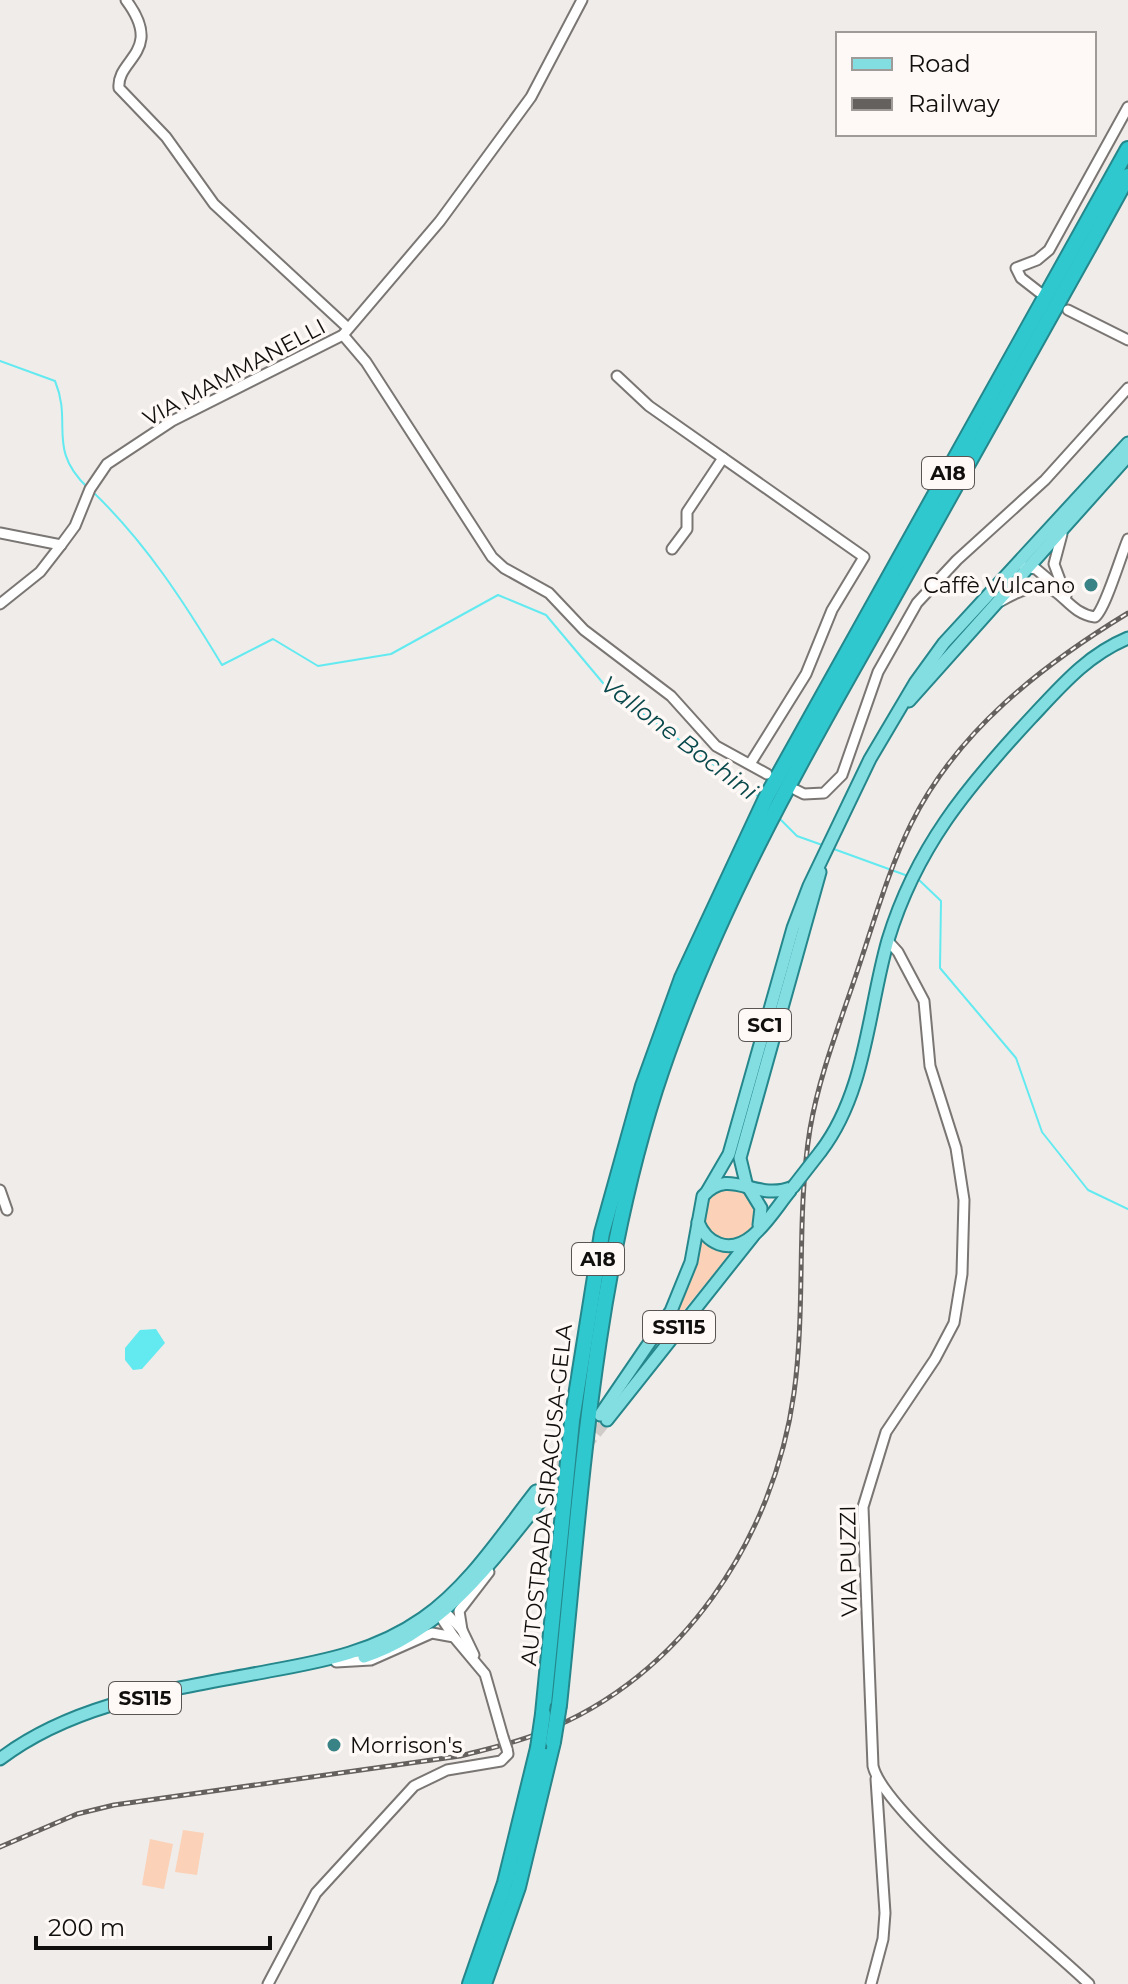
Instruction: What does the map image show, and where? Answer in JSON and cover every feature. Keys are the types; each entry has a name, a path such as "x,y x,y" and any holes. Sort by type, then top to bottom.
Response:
{"highway":[{"name":"A18","path":"756,831 1128,149"},
{"name":"A18","path":"772,800 1128,176"},
{"name":"AUTOSTRADA SIRACUSA-GELA","path":"484,1984 518,1887 553,1742 585,1424 615,1236 655,1090 756,831"},
{"name":"AUTOSTRADA SIRACUSA-GELA","path":"470,1984 505,1883 538,1748 572,1421 602,1233 648,1072 682,978 756,831"}],"main road":[{"path":"902,707 993,606 1025,563 1128,443"},
{"path":"823,859 870,759 915,683 944,643 1064,529 1128,456"},
{"path":"793,1187 773,1194 723,1183 708,1190 699,1203 698,1219 704,1233 716,1243 732,1246 755,1233 793,1187 821,1151 847,1109 888,941 908,884 943,820 977,776 1064,683 1095,655 1128,638"},
{"name":"SC1","path":"748,1188 740,1158 823,859"},
{"name":"SC1","path":"708,1190 729,1154 793,928 823,859"},
{"path":"748,1188 761,1208 755,1233"},
{"name":"SS115","path":"698,1219 691,1262 671,1311 604,1417 755,1233"},
{"name":"SS115","path":"0,1759 25,1740 64,1720 171,1692 301,1665 350,1655 387,1639 445,1600 540,1494 508,1541 442,1613 388,1649 336,1662 301,1665"}],"street":[{"path":"126,0 139,22 139,49 120,75 119,88 166,137 214,204 346,331 492,557 504,568 549,593 584,630 671,696 716,746 767,774"},
{"name":"VIA MAMMANELLI","path":"0,604 40,572 75,526 96,478 116,457 172,421 346,331 440,221 531,97 582,0"},
{"path":"1039,292 1021,278 1016,268 1037,260 1049,250 1128,107"},
{"path":"1068,310 1128,340"},
{"path":"617,376 649,406 864,557 832,610 806,674 750,764"},
{"path":"796,790 824,793 842,775 878,672 917,603 957,560 1045,480 1128,388"},
{"path":"672,549 687,529 687,512 723,458"},
{"path":"1063,594 1054,558 1064,529"},
{"path":"0,533 61,545"},
{"path":"1025,563 1089,616 1101,612 1111,577 1128,539"},
{"path":"993,606 1027,589 1063,594"},
{"name":"VIA PUZZI","path":"871,1984 883,1939 885,1913 869,1706 863,1507 886,1432 935,1359 954,1323 962,1274 964,1200 956,1148 930,1066 924,1001 898,952 888,941"},
{"path":"0,1190 7,1210"},
{"path":"462,1630 461,1605 495,1565 508,1541"},
{"path":"442,1613 478,1571 489,1551"},
{"path":"268,1984 316,1893 414,1786 447,1770 501,1761 508,1754 489,1686 462,1630 448,1615 436,1613 406,1634 387,1639"},
{"path":"442,1613 454,1637 475,1659"},
{"path":"336,1662 371,1660 432,1633 454,1637"},
{"path":"876,1779 956,1864 1089,1984"}],"shaded area":[{"path":"729,1188 748,1195 755,1214 748,1233 729,1240 710,1233 703,1214 710,1195"},
{"path":"701,1239 733,1250 680,1315 677,1312"},
{"path":"183,1830 204,1833 197,1875 175,1872"},
{"path":"150,1839 173,1844 164,1889 142,1885"}],"water":[{"path":"156,1329 165,1343 142,1369 133,1370 125,1360 125,1348 140,1330"}],"waterway":[{"path":"0,361 55,381 62,410 64,448 75,474 88,488"},
{"name":"Vallone Bochini","path":"93,492 163,574 222,665 273,639 318,666 391,654 498,595 546,615 608,689 759,797"},
{"name":"Vallone Bochini","path":"780,819 797,836 825,846"},
{"name":"Vallone Bochini","path":"831,848 908,876"},
{"name":"Vallone Bochini","path":"918,879 941,901 940,968 1016,1058 1042,1132 1088,1190 1128,1209"}],"tunnel":[{"path":"544,1497 607,1420"},
{"path":"536,1491 587,1431"}],"railway":[{"path":"0,1847 77,1814 114,1805 460,1756 512,1743 592,1708 638,1677 678,1639 713,1597 742,1550 766,1500 783,1447 798,1360 803,1195 810,1129 830,1050 903,842 930,790 977,730 1033,679 1128,613"}],"place":[{"name":"Caffè Vulcano","path":"1091,585"},
{"name":"Morrison's","path":"334,1745"}]}
